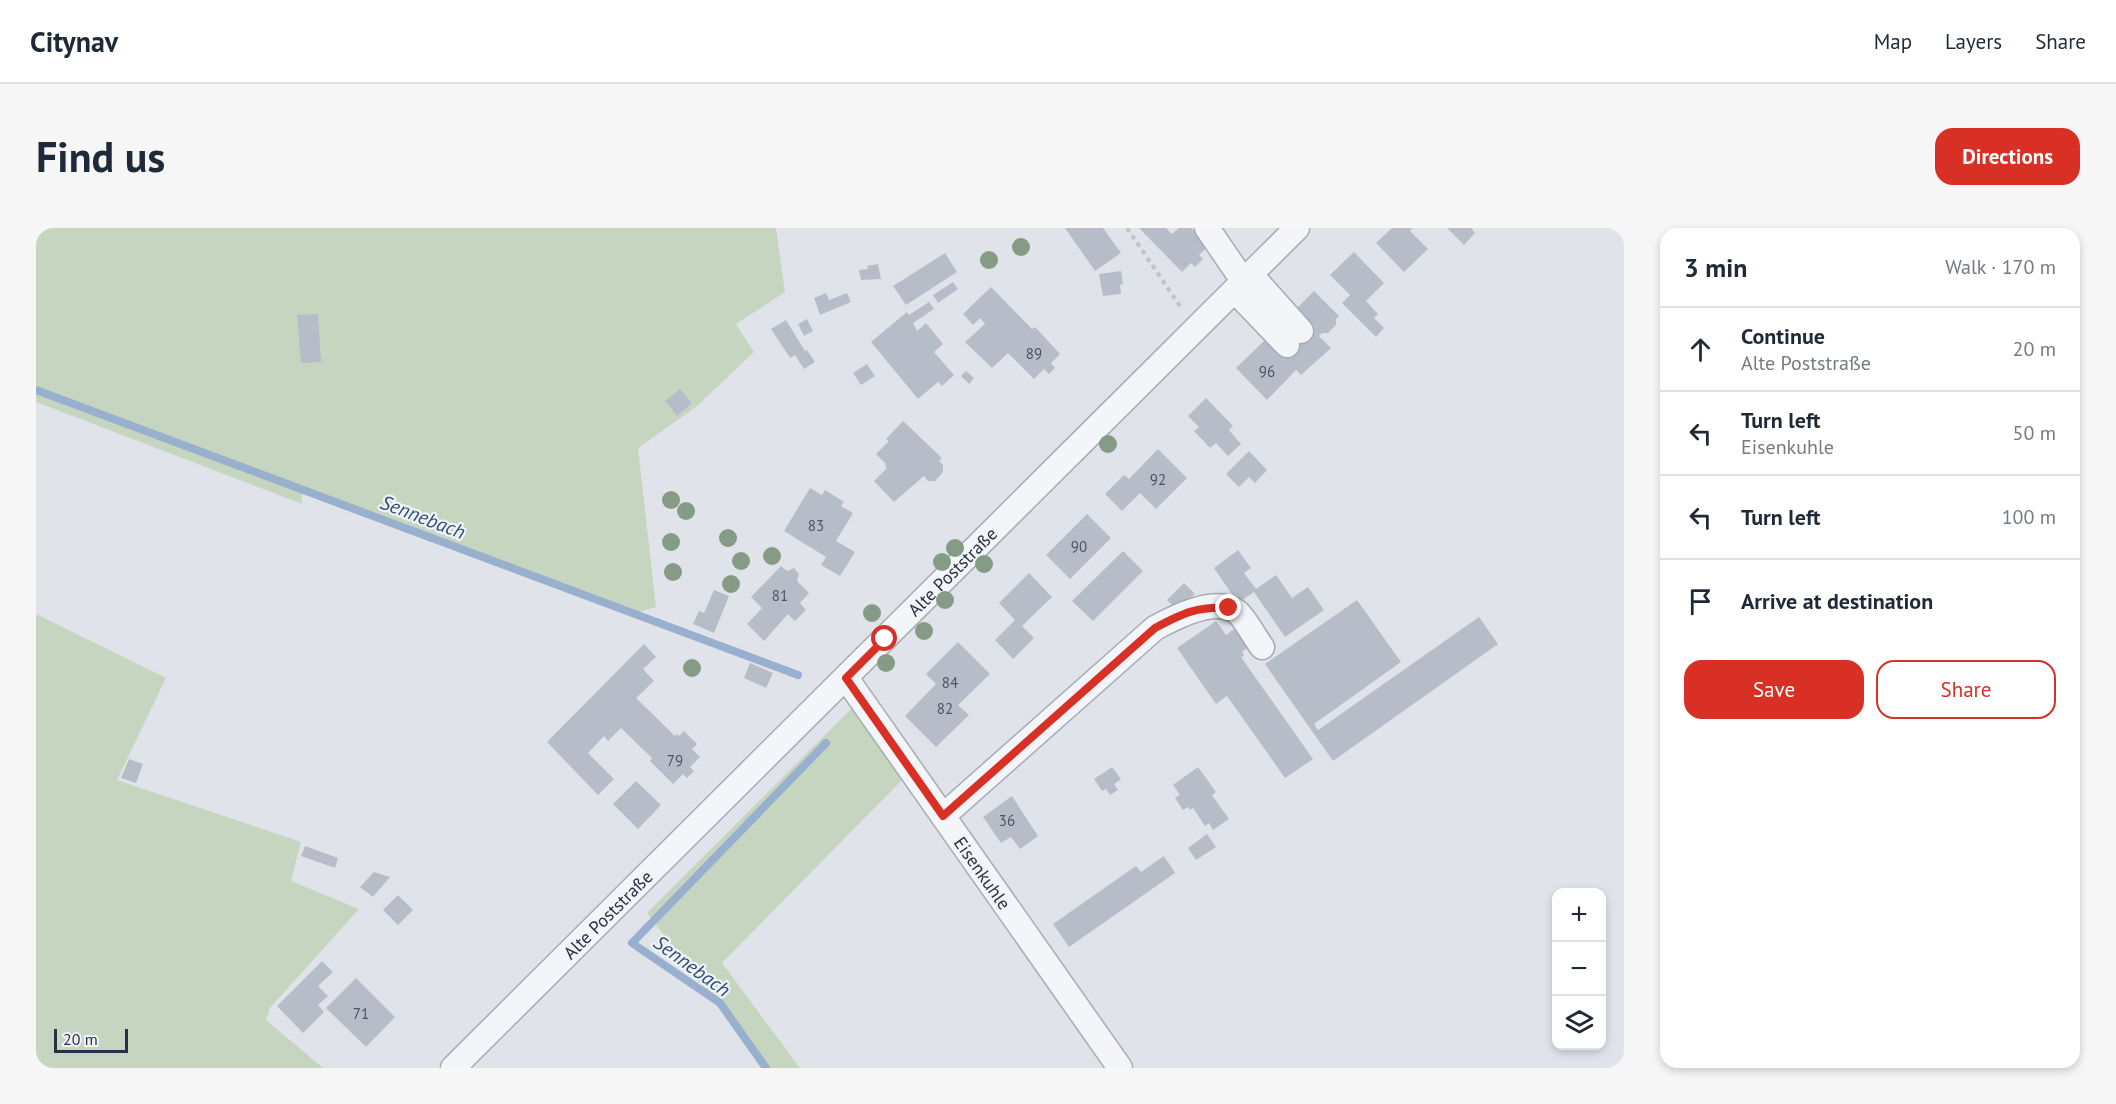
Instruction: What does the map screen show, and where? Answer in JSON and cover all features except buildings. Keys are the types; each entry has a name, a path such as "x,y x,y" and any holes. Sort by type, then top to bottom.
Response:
{"street":[{"path":"1207,228 1243,282 1294,338"},
{"name":"Alte Poststraße","path":"453,1068 1297,228"},
{"path":"943,816 1155,628 1165,622 1206,607 1229,608 1238,612 1262,647"},
{"name":"Eisenkuhle","path":"846,678 1120,1068"}],"path":[{"path":"1127,228 1185,314"}],"green space":[{"path":"36,228 776,228 785,292 736,324 754,352 696,407 638,448 656,607 636,613 302,487 302,504 36,402"},
{"path":"36,614 166,678 117,780 301,842 291,881 359,909 270,1008 266,1020 323,1068 36,1068"},
{"path":"852,708 902,780 722,963 800,1068 764,1068 647,913"}],"waterway":[{"name":"Sennebach","path":"36,390 798,675"},
{"name":"Sennebach","path":"766,1068 720,1003 632,943 826,743"}],"route":[{"path":"885,639 846,678 943,816 1155,628 1175,617 1206,607 1229,608"}]}
